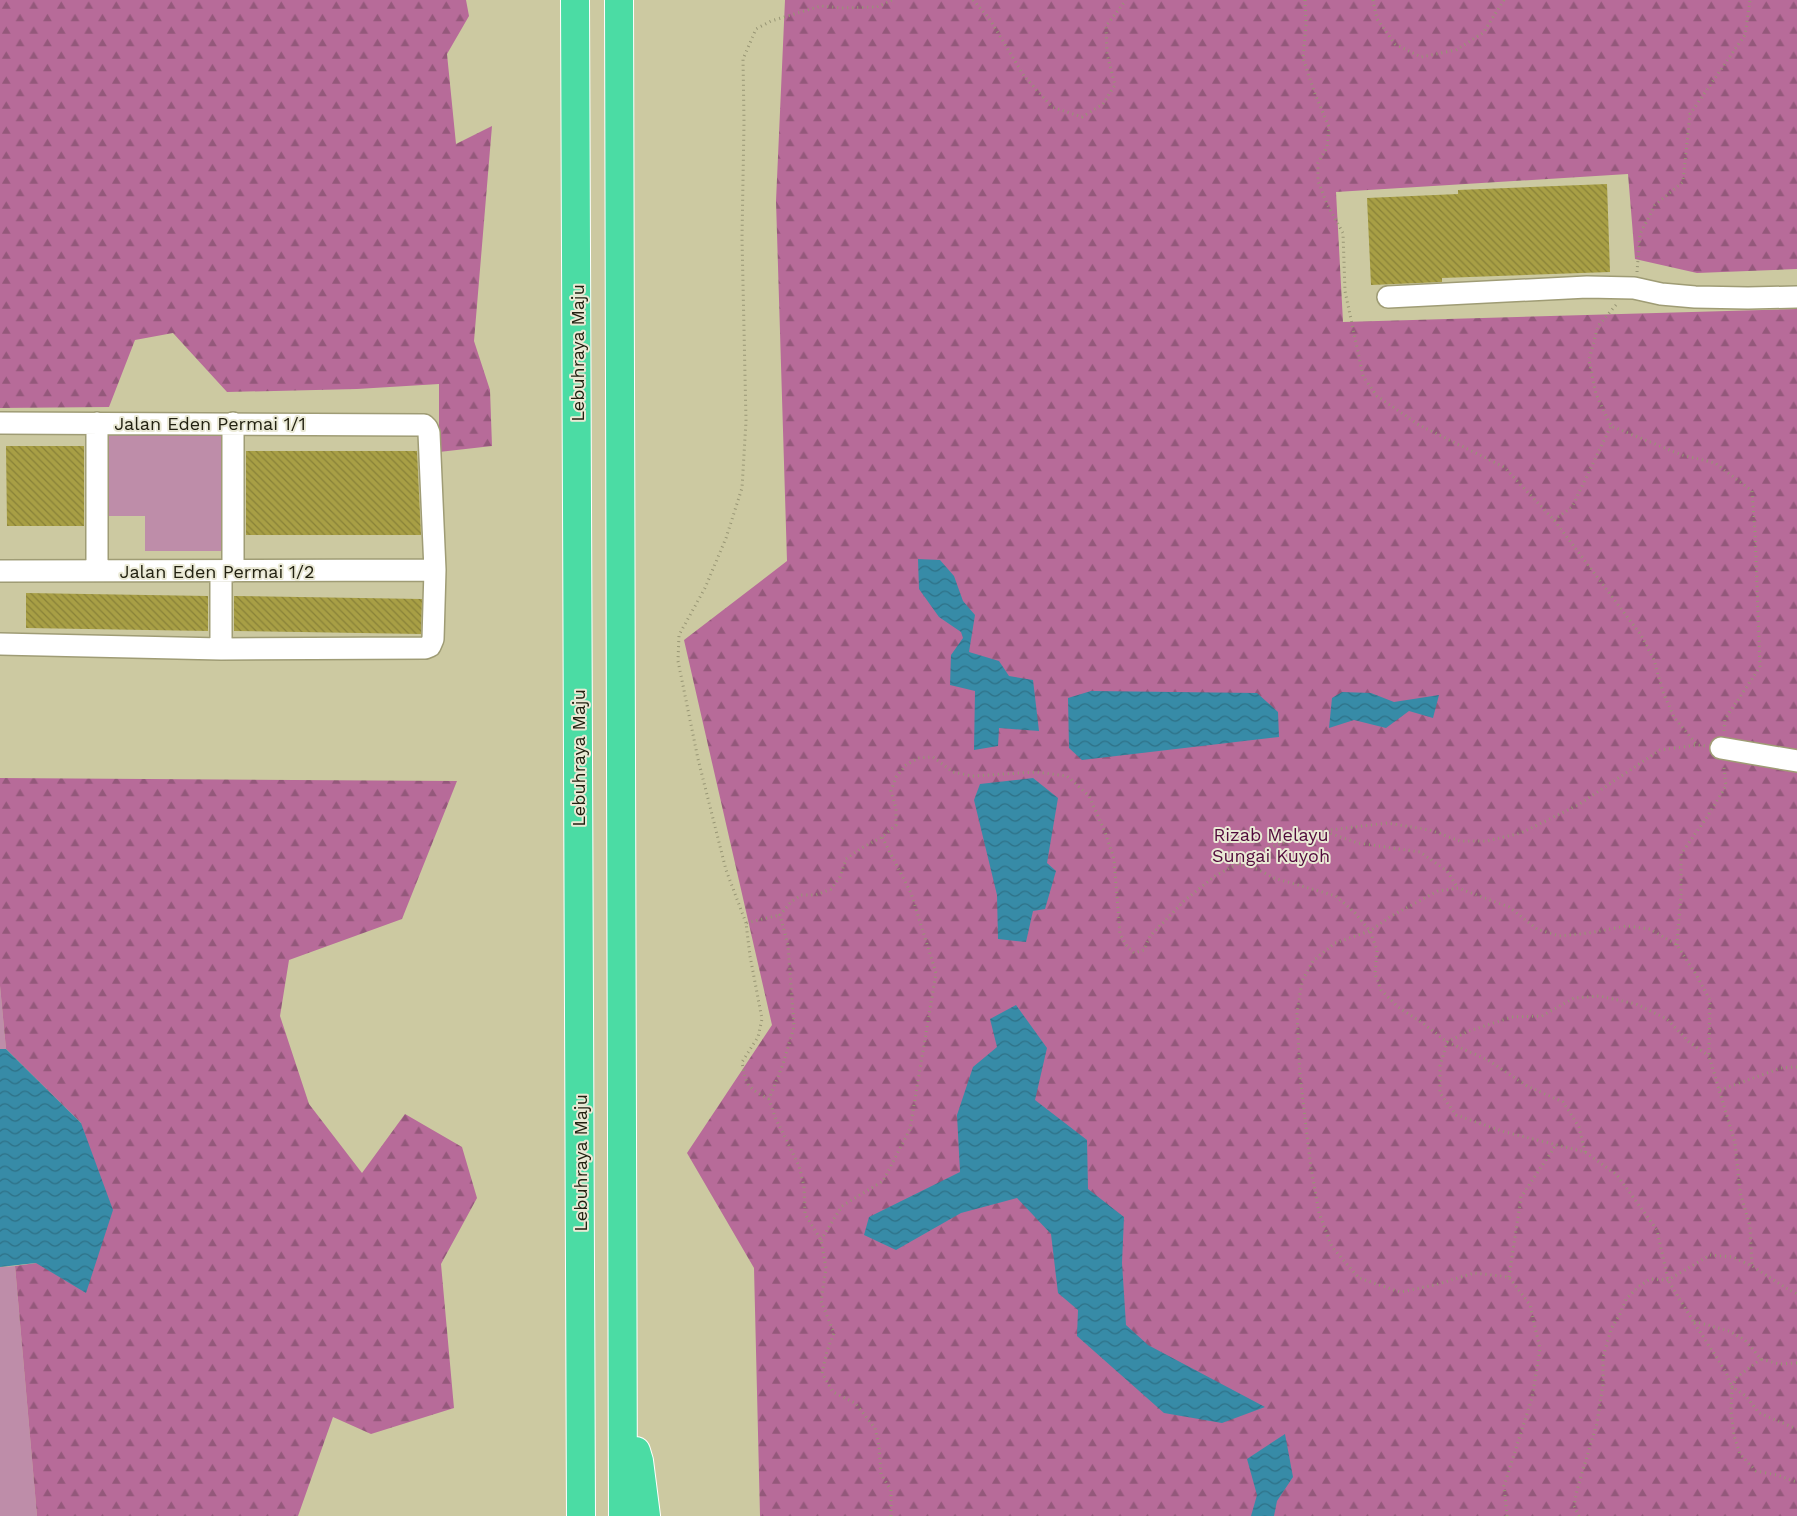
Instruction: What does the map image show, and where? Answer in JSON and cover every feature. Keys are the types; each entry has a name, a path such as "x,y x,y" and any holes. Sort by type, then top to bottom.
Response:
{"highway":[{"name":"Lebuhraya Maju","path":"575,0 581,1516"},
{"path":"618,0 623,1516"},
{"path":"564,1516 565,1455 580,1311"},
{"path":"623,1404 639,1462 646,1516"}],"street":[{"path":"1388,297 1588,287 1634,288 1661,294 1695,297 1797,297"},
{"name":"Jalan Eden Permai 1/1","path":"0,423 419,424 428,428 429,433 435,570"},
{"path":"97,423 97,571"},
{"path":"221,649 227,571 233,424"},
{"path":"0,644 221,649 425,648 430,646 433,639 435,570"},
{"name":"Jalan Eden Permai 1/2","path":"0,571 435,570"},
{"path":"1721,748 1797,760"}],"path":[{"path":"769,1099 754,1091 746,1081 742,1062 758,1037 762,1019 751,964 746,923 726,870 698,759 678,661 679,635 705,588 726,538 742,488 746,421 742,238 743,59 756,29 771,21 821,6 842,8 877,7 892,0"},
{"path":"973,0 988,18 1024,76 1052,107 1082,117 1103,104 1115,85 1107,54 1106,26 1126,0"},
{"path":"1305,0 1306,24 1303,58 1329,127 1327,147 1318,163 1318,181 1327,204 1343,233 1345,291 1363,376 1377,396 1419,425 1504,466 1554,520 1642,635 1654,660 1663,692 1674,717 1697,745"},
{"path":"1373,0 1376,19 1395,44 1421,57 1456,50 1483,34 1504,0"},
{"path":"1676,945 1681,895 1681,854 1726,786 1721,748 1725,719 1760,667 1752,491 1715,463 1682,455 1611,426 1596,394 1589,360 1598,326 1634,288 1640,234 1655,206 1683,182 1690,114 1745,35 1750,0"},
{"path":"1554,520 1572,507 1611,426"},
{"path":"746,923 780,915 791,902 801,895 816,895 831,888 840,877 846,859 896,825 896,808 891,791 896,777 906,765 918,758 933,757 953,772 972,776 1036,772 1067,776 1089,796 1105,832 1114,859 1120,934 1134,953 1144,950 1150,936 1185,900 1215,876 1268,848 1323,831 1387,823 1430,830 1460,841 1487,841 1521,833 1578,805 1660,750 1697,745 1721,748"},
{"path":"1323,831 1358,843 1420,852 1446,871 1458,888"},
{"path":"821,1240 842,1206 883,1181 910,1129 936,974 911,893 882,836"},
{"path":"1237,864 1257,869 1274,878 1336,896 1355,913 1370,931 1377,950 1375,974 1381,990 1398,1007 1447,1042 1488,1060 1527,1086 1563,1102 1579,1127 1585,1152"},
{"path":"1509,1277 1474,1273 1435,1285 1400,1292 1359,1278 1332,1247 1319,1213 1311,1168 1300,1076 1297,1013 1302,981 1313,961 1335,943 1370,931 1391,916 1438,891 1458,888 1510,907 1537,929 1559,936 1626,926 1650,929 1676,945 1697,976 1710,1000 1709,1056 1735,1143 1740,1192 1750,1226 1752,1266"},
{"path":"780,915 788,945 794,1027 783,1064 769,1099 774,1117 799,1166 804,1186 805,1214 821,1240 826,1268 821,1301 834,1333 827,1351 822,1373 833,1392 855,1403 875,1428 879,1445 881,1474 891,1490 891,1516"},
{"path":"1709,1056 1689,1042 1667,1019 1636,1004 1599,996 1574,998 1542,1016 1512,1018 1469,1031 1447,1042 1440,1066 1440,1093 1456,1115 1505,1132 1585,1152 1617,1175 1657,1230 1668,1280 1726,1372 1732,1387 1746,1396 1759,1413 1797,1429"},
{"path":"1720,1090 1781,1068 1797,1067"},
{"path":"1507,1516 1504,1486 1532,1398 1540,1349 1530,1305 1509,1277 1521,1197 1556,1145"},
{"path":"1579,1516 1574,1506 1597,1423 1603,1384 1603,1357 1611,1329 1626,1299 1638,1287 1650,1279 1668,1280 1710,1256 1733,1257 1752,1266 1797,1294"},
{"path":"1693,1320 1730,1331 1745,1340 1761,1359 1779,1364 1797,1363"},
{"path":"1761,1359 1737,1377 1732,1387 1731,1411 1734,1436 1740,1454 1756,1471 1778,1475 1797,1482"}],"shaded area":[{"path":"103,435 225,435 224,551 145,551 145,516 103,516"},
{"path":"0,986 6,1049 0,1049"},
{"path":"15,1266 37,1516 0,1516 0,1267"}],"green space":[{"path":"0,0 466,0 469,16 447,54 456,144 492,126 474,341 490,390 492,446 439,452 439,384 357,389 227,392 173,333 135,340 109,407 0,408"},
{"name":"Rizab Melayu Sungai Kuyoh","path":"785,0 1797,0 1797,269 1697,273 1635,259 1628,174 1336,192 1343,322 1797,309 1797,1516 760,1516 754,1268 687,1153 772,1025 684,640 787,561 776,201"},
{"path":"0,778 457,781 402,919 289,960 280,1016 309,1104 362,1173 405,1114 462,1147 477,1198 441,1264 454,1408 371,1434 333,1417 298,1516 37,1516 15,1266 36,1263 81,1123 6,1049 0,986"}],"water":[{"path":"918,559 940,560 954,576 963,601 975,615 969,652 999,661 1009,676 1033,680 1039,731 999,728 998,746 974,750 975,691 950,685 951,655 963,638 961,632 939,617 919,589"},
{"path":"1091,691 1257,693 1278,712 1279,737 1082,760 1069,748 1068,698"},
{"path":"1342,692 1371,693 1394,702 1439,695 1433,718 1409,711 1386,728 1354,720 1329,728 1332,698"},
{"path":"1033,778 1058,798 1047,863 1056,871 1045,909 1033,911 1026,942 998,939 997,895 974,800 980,784"},
{"path":"1016,1005 1047,1048 1035,1100 1087,1140 1088,1189 1124,1217 1122,1263 1126,1325 1148,1345 1265,1407 1222,1423 1164,1413 1077,1336 1078,1310 1058,1293 1051,1234 1017,1198 961,1213 896,1250 864,1235 869,1217 960,1172 957,1115 973,1067 997,1047 990,1019"},
{"path":"0,1049 6,1049 81,1123 113,1210 86,1293 36,1263 0,1267"},
{"path":"1285,1434 1293,1477 1277,1501 1274,1516 1251,1516 1257,1495 1247,1459"}],"building":[{"path":"1607,184 1610,272 1442,278 1442,282 1371,285 1367,198 1458,194 1458,190"},
{"path":"6,446 84,446 84,526 7,526"},
{"path":"246,451 417,451 421,535 246,535"},
{"path":"26,593 208,596 208,631 26,628"},
{"path":"234,596 422,599 421,634 234,631"}]}
